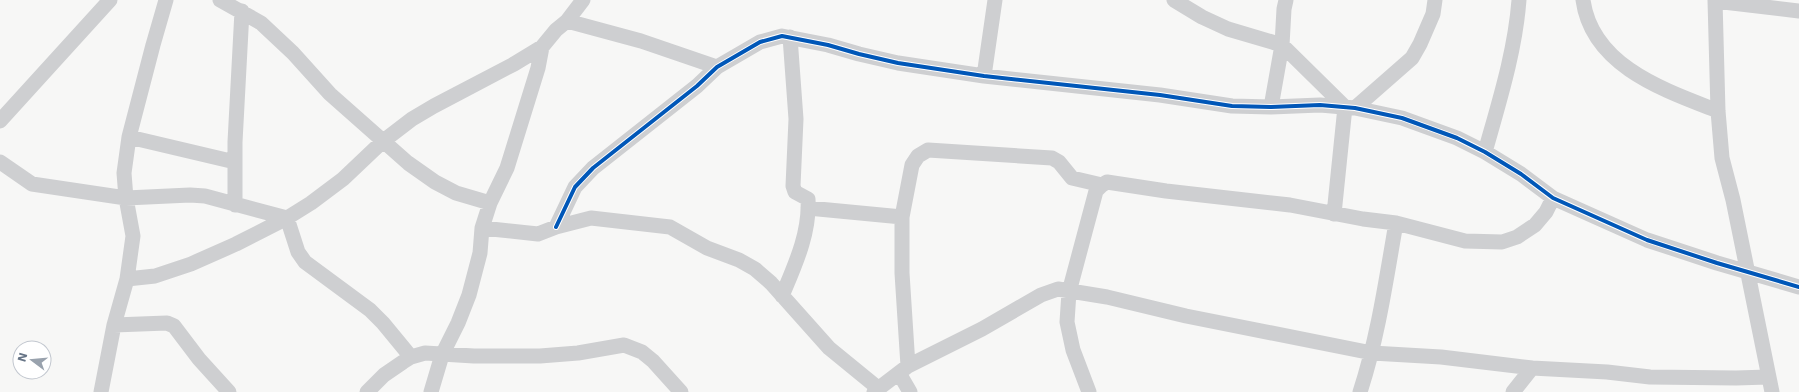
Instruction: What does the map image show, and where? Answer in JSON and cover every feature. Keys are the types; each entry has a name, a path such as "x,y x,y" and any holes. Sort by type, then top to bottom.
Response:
{"street":[{"path":"0,121 110,0"},
{"path":"101,392 114,325 127,279 133,236 126,198 124,173 129,137 166,0"},
{"path":"220,0 261,23 279,39 330,94 382,142 408,163 435,182 456,193 490,204"},
{"path":"127,279 155,276 191,264 236,244 287,218 311,203 343,179 382,142 412,119 514,64 542,47 567,21 583,0"},
{"path":"984,76 995,0"},
{"path":"1174,0 1202,17 1228,29 1282,45 1350,107"},
{"path":"1271,107 1282,45 1286,0"},
{"path":"1334,214 1350,107 1412,58 1433,14 1436,0"},
{"path":"1485,152 1517,27 1519,0"},
{"path":"1583,0 1587,22 1597,39 1614,58 1662,89 1718,111"},
{"path":"1772,392 1733,200 1722,158 1718,111 1715,0 1769,4 1799,11"},
{"path":"235,205 235,162 242,11"},
{"path":"567,21 641,41 717,67"},
{"path":"556,227 575,187 593,168 697,86 717,67 760,42 782,36 828,45 898,63 984,76 1168,96 1232,106 1271,107 1320,105 1350,107 1402,118 1457,138 1485,152 1521,174 1553,198 1647,240 1799,287"},
{"path":"782,296 800,250 807,224 808,208 808,199 795,192 793,186 796,119 790,37"},
{"path":"431,392 442,355 458,323 469,295 480,253 482,228 490,204 507,168 538,68 542,47"},
{"path":"129,137 235,162"},
{"path":"910,392 904,369 902,217 912,166 918,156 928,150 1052,158 1059,162 1072,178 1102,185"},
{"path":"0,162 19,177 32,184 126,198 190,195 205,196 287,218"},
{"path":"1089,392 1073,350 1067,322 1069,292 1096,191 1107,182 1166,191 1256,201 1396,223 1465,241 1502,242 1517,237 1535,225 1546,212 1553,198"},
{"path":"808,208 902,217"},
{"path":"287,218 298,252 305,262 370,310 383,323 411,357"},
{"path":"482,228 538,234 556,227 591,218 670,227 707,248 739,260 756,269 771,283 829,348 876,390 904,369 982,329 1041,295 1058,290 1107,298 1186,316 1372,353 1441,357 1532,368 1607,372 1650,377 1768,377"},
{"path":"1360,392 1372,353 1396,223"},
{"path":"114,325 166,323 174,326 199,359 229,392"},
{"path":"366,392 384,375 411,357 425,353 442,355 540,356 578,353 624,345 642,352 653,361 681,392"},
{"path":"1514,392 1532,368"}],"cycle path":[{"path":"556,227 575,187 593,168 697,86 717,67 760,42 782,36 828,45 898,63 984,76 1160,95 1232,106 1271,107 1320,105 1355,108 1402,118 1457,138 1485,152 1521,174 1553,198 1647,240 1717,263 1799,287"}]}
